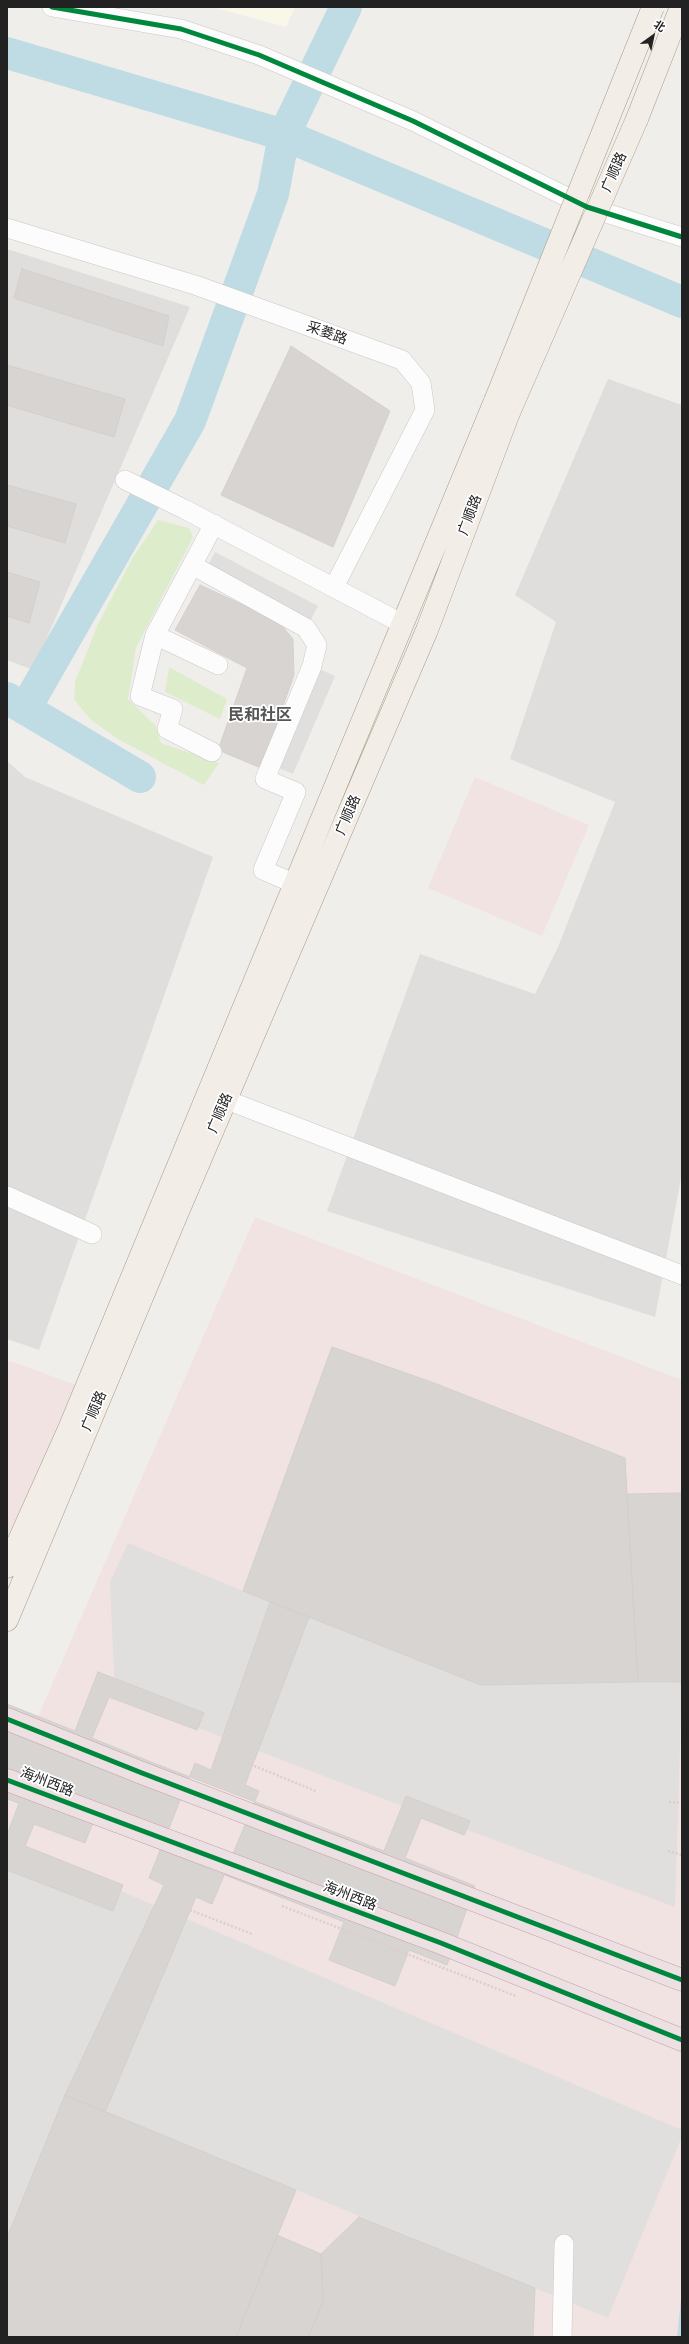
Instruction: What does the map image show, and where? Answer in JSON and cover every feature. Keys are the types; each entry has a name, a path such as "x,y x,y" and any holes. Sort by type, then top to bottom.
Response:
{"highway":[{"path":"7,1719 142,1773 681,1979"},
{"name":"海州西路","path":"7,1780 434,1940 679,2039"}],"main road":[{"path":"502,408 653,7"},
{"name":"广顺路","path":"305,888 403,624 637,119 681,7"},
{"name":"广顺路","path":"7,1567 217,1096 305,888 427,630 502,408"},
{"name":"广顺路","path":"7,1620 217,1096"}],"street":[{"path":"52,7 181,29 259,55 413,121 587,207 682,237"},
{"name":"采菱路","path":"7,228 195,285 402,360 421,382 425,410 334,587"},
{"path":"125,480 214,524 403,624"},
{"path":"212,752 167,729 172,709 140,696 155,635 214,524"},
{"path":"192,565 306,628 317,645 312,666 265,779 296,792 263,870 305,888"},
{"path":"155,635 218,665"},
{"path":"217,1096 682,1275"},
{"path":"7,1196 92,1234"},
{"path":"562,2337 564,2244"}],"path":[{"path":"247,1763 316,1791"},
{"path":"669,1802 682,1803"},
{"path":"668,1851 682,1855"},
{"path":"278,1905 521,1998"},
{"path":"190,1910 252,1934"}],"shaded area":[{"path":"213,7 295,7 286,27"},
{"path":"7,249 190,307 33,670 7,660"},
{"path":"608,379 682,405 682,1173 655,1317 327,1211 420,954 535,994 558,947 615,802 510,759 556,622 515,595"},
{"path":"215,552 318,606 309,623 206,569"},
{"path":"317,668 335,676 293,774 274,766"},
{"path":"7,761 25,777 213,857 39,1350 7,1339"},
{"path":"475,777 589,825 542,936 428,888"},
{"path":"255,1217 682,1380 682,2337 7,2337 7,1788"},
{"path":"7,1360 82,1387 7,1537"},
{"path":"128,1543 243,1591 481,1685 682,1682 675,1907 389,1801 115,1696 110,1582"},
{"path":"7,1848 41,1857 682,2130 682,2136 608,2318 65,2095 7,2238"}],"green space":[{"path":"158,520 189,528 193,537 136,648 128,699 156,726 161,743 219,763 204,785 116,738 90,719 74,699 75,682 98,624 132,559"},
{"path":"169,667 227,699 220,719 165,692"}],"water":[{"path":"682,2290 682,2337 677,2337"}],"building":[{"path":"22,269 169,316 163,346 14,298"},
{"path":"291,346 390,411 333,547 221,495"},
{"path":"7,365 125,399 114,437 7,405"},
{"path":"7,485 76,504 65,543 7,526"},
{"path":"7,572 40,582 29,623 7,616"},
{"path":"200,585 278,621 293,639 294,675 261,768 218,750 247,668 175,630"},
{"path":"332,1347 434,1383 625,1458 638,1682 481,1685 243,1591"},
{"path":"682,1493 682,1682 638,1682 627,1494"},
{"path":"270,1602 309,1617 245,1785 259,1791 212,1904 196,1897 105,2112 65,2095 164,1885 149,1878 195,1763 211,1770"},
{"path":"98,1672 204,1713 197,1730 109,1697 92,1738 151,1762 384,1851 406,1796 470,1821 464,1835 421,1818 405,1858 475,1886 447,1965 409,1950 395,1986 329,1960 344,1922 93,1823 85,1843 34,1824 25,1846 123,1885 113,1911 7,1870 7,1835 19,1803 7,1799 7,1704 75,1731"},
{"path":"65,2095 296,2190 236,2337 7,2337 7,2238"},
{"path":"359,2217 535,2288 533,2337 308,2337 323,2302 321,2254"},
{"path":"277,2235 321,2254 323,2302 308,2337 236,2337"}],"waterway":[{"path":"25,709 190,421 273,194 284,135 346,7"},
{"path":"7,53 284,135 682,302"},
{"path":"7,698 140,777"}],"cycle path":[{"path":"52,7 181,29 259,55 413,121 587,207 682,237"},
{"path":"7,1719 142,1773 682,1980"},
{"path":"7,1780 441,1943 682,2040"}],"district":[{"name":"民和社区","path":"260,715"}]}
